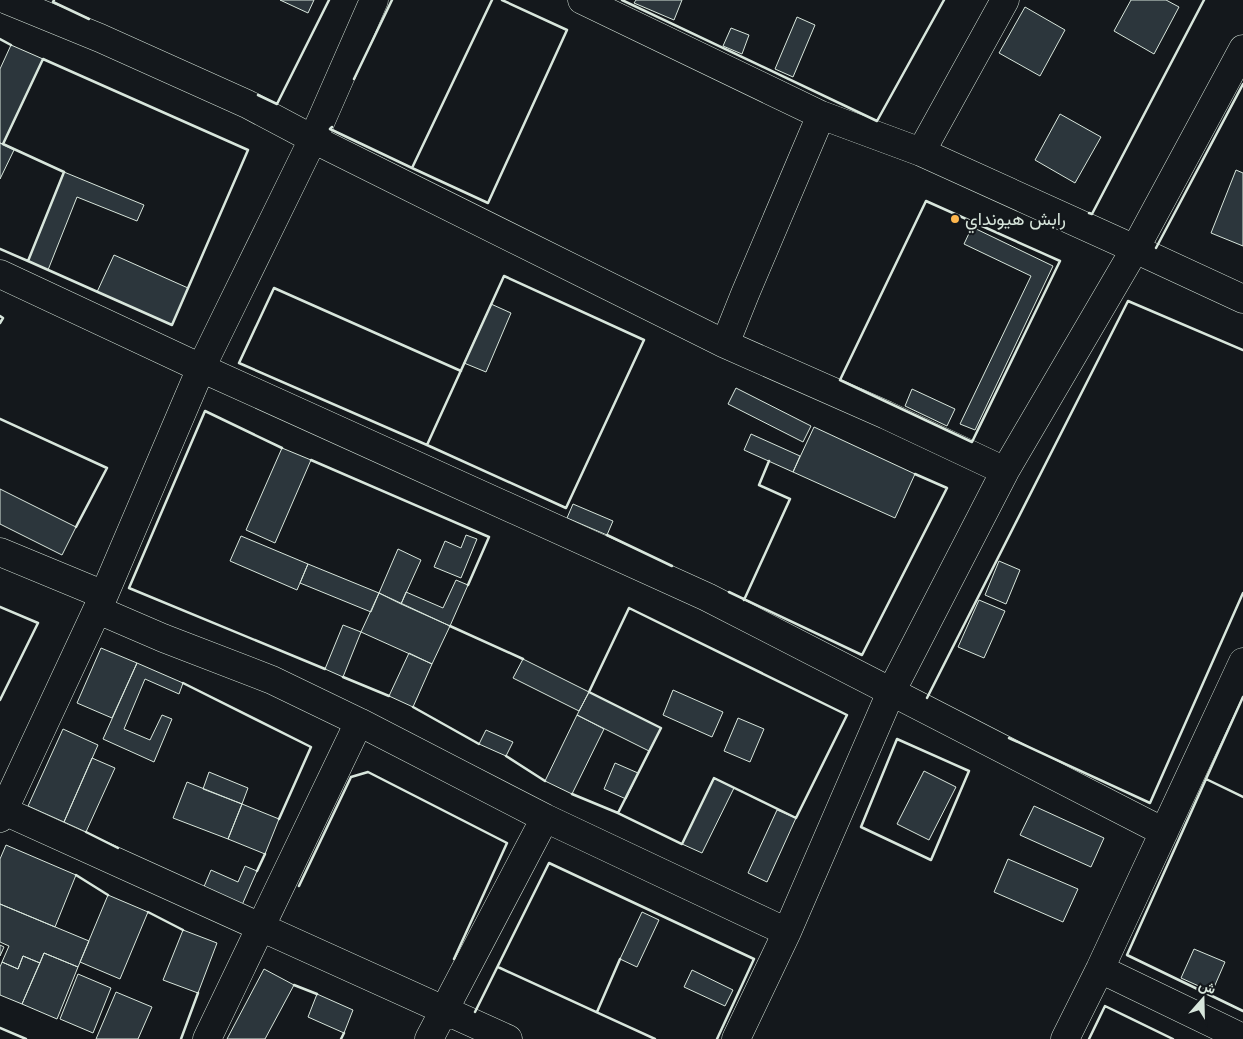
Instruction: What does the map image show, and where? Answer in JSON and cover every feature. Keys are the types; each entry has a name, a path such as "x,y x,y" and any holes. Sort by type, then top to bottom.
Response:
{"street":[{"path":"7,0 100,38 238,101 725,344 1005,471"},
{"path":"374,0 313,139 201,368 101,603 2,814 261,927 508,1039"},
{"path":"582,0 821,115 921,152 1243,299"},
{"path":"921,152 1005,0"},
{"path":"736,1039 787,932 891,692 1005,471 1135,249 1243,49"},
{"path":"725,344 821,115"},
{"path":"0,274 201,368 708,597 1164,832"},
{"path":"0,552 101,603 163,638 272,680 359,722 545,818 787,932"},
{"path":"1065,1039 1100,969 1243,662"},
{"path":"207,1039 359,722"},
{"path":"429,1039 545,818"},
{"path":"1100,969 1243,1038"}],"building":[{"path":"280,0 314,0 308,13"},
{"path":"636,0 682,0 674,20 634,3"},
{"path":"1131,0 1166,0 1179,7 1154,54 1114,31"},
{"path":"1025,7 1065,30 1040,76 999,53"},
{"path":"797,17 815,25 793,77 775,69"},
{"path":"731,28 749,35 742,54 723,46"},
{"path":"11,45 43,59 3,144 0,143 0,69"},
{"path":"1060,114 1101,137 1075,183 1035,160"},
{"path":"0,143 14,150 0,179"},
{"path":"1236,170 1243,173 1243,246 1211,233"},
{"path":"64,172 144,205 137,221 77,197 48,270 28,261"},
{"path":"972,227 1053,266 975,430 960,424 1031,276 964,244"},
{"path":"114,255 188,288 172,325 97,292"},
{"path":"491,304 511,313 486,372 464,363"},
{"path":"736,388 811,426 803,442 728,404"},
{"path":"912,389 955,409 947,426 905,406"},
{"path":"814,427 915,474 895,518 793,472"},
{"path":"751,434 800,456 793,472 744,450"},
{"path":"282,448 311,460 275,543 246,530"},
{"path":"0,489 76,527 62,555 0,524"},
{"path":"573,504 613,521 607,535 567,518"},
{"path":"466,535 477,539 461,578 434,567 445,541 461,548"},
{"path":"241,536 308,564 297,590 230,561"},
{"path":"398,549 421,560 401,604 379,593"},
{"path":"999,561 1020,570 1006,604 985,595"},
{"path":"308,564 379,593 371,612 300,583"},
{"path":"456,580 468,585 450,626 401,604 406,592 443,608"},
{"path":"379,593 450,626 432,664 361,632"},
{"path":"979,600 1005,611 984,658 958,647"},
{"path":"343,625 361,632 343,677 325,669"},
{"path":"101,648 137,663 112,718 77,703"},
{"path":"409,653 432,664 413,707 389,696"},
{"path":"523,659 589,692 579,711 513,678"},
{"path":"137,663 183,683 179,694 145,679 124,729 150,740 162,715 172,719 154,762 103,739"},
{"path":"673,690 723,712 712,737 663,715"},
{"path":"589,692 661,728 649,751 577,715"},
{"path":"577,715 604,729 572,794 545,781"},
{"path":"738,718 764,729 750,762 724,751"},
{"path":"63,729 98,745 64,822 28,806"},
{"path":"486,730 513,742 506,756 479,744"},
{"path":"92,758 115,768 86,832 64,822"},
{"path":"615,763 638,773 626,799 604,789"},
{"path":"924,771 956,787 929,840 897,824"},
{"path":"209,772 248,788 242,804 203,789"},
{"path":"714,778 734,788 702,853 682,844"},
{"path":"187,782 242,804 228,839 173,818"},
{"path":"242,804 279,819 265,854 228,839"},
{"path":"1034,806 1104,838 1091,867 1020,835"},
{"path":"777,810 796,818 767,882 748,873"},
{"path":"6,845 76,875 55,927 0,904 0,859"},
{"path":"1008,859 1078,889 1063,922 994,892"},
{"path":"245,866 257,871 242,905 203,889 211,870 238,882"},
{"path":"108,895 148,912 120,979 80,962"},
{"path":"0,904 89,941 78,967 44,953 40,963 23,956 18,969 2,962 9,946 0,942"},
{"path":"642,912 659,920 637,967 620,959"},
{"path":"183,930 217,943 198,993 163,980"},
{"path":"0,945 4,947 0,956"},
{"path":"1194,949 1225,962 1212,992 1181,978"},
{"path":"44,953 78,967 57,1019 22,1004"},
{"path":"23,956 40,963 22,1004 0,995 0,967 2,962 18,969"},
{"path":"264,969 294,985 265,1039 227,1039"},
{"path":"692,970 733,990 725,1006 684,987"},
{"path":"78,974 111,988 93,1033 60,1019"},
{"path":"116,992 152,1007 138,1039 96,1039"},
{"path":"317,994 353,1010 344,1033 308,1017"}],"wall":[{"path":"54,0 53,2 89,19"},
{"path":"258,95 277,104 329,0"},
{"path":"354,79 392,0"},
{"path":"332,127 330,129 412,168 492,0"},
{"path":"412,168 488,203 567,30 502,0"},
{"path":"622,0 877,121 944,0"},
{"path":"1089,213 1092,214 1204,0"},
{"path":"0,39 11,45"},
{"path":"43,59 248,150 172,325 28,261 64,172 3,144 43,59"},
{"path":"1156,248 1243,84"},
{"path":"926,201 1060,261 972,442 840,380 926,201"},
{"path":"0,249 28,261"},
{"path":"504,276 644,340 566,508 427,445 504,276"},
{"path":"427,445 239,363 274,288 461,371"},
{"path":"927,698 1128,301 1243,350"},
{"path":"0,316 3,318 0,323"},
{"path":"282,448 205,411 129,588 325,669"},
{"path":"0,419 107,468 76,527"},
{"path":"311,460 489,537 468,585"},
{"path":"744,600 790,499 759,485 769,461"},
{"path":"729,592 862,655 947,488 915,474"},
{"path":"607,535 672,566"},
{"path":"1009,738 1150,803 1243,593"},
{"path":"0,607 38,623 0,700"},
{"path":"629,608 847,715 796,818 714,778 682,844 618,813 661,728 589,692 629,608"},
{"path":"450,626 523,659"},
{"path":"343,677 389,696"},
{"path":"183,683 311,747 279,819"},
{"path":"1206,779 1243,697"},
{"path":"413,707 479,744"},
{"path":"897,739 969,771 931,860 861,827 897,739"},
{"path":"506,756 545,781"},
{"path":"299,886 351,777 368,772 507,843 454,959"},
{"path":"1243,797 1206,779 1127,955 1243,1011"},
{"path":"572,794 618,813"},
{"path":"86,832 118,848"},
{"path":"257,871 265,854"},
{"path":"475,1012 549,863 754,959 717,1039"},
{"path":"76,875 108,895"},
{"path":"148,912 183,930"},
{"path":"597,1012 620,959"},
{"path":"498,967 655,1039"},
{"path":"294,985 317,994"},
{"path":"181,1039 198,993"},
{"path":"1089,1039 1105,1006 1173,1039"},
{"path":"0,1028 26,1039"},
{"path":"341,1039 344,1033"}],"place":[{"name":"رابش هيونداي","path":"955,219"}]}
